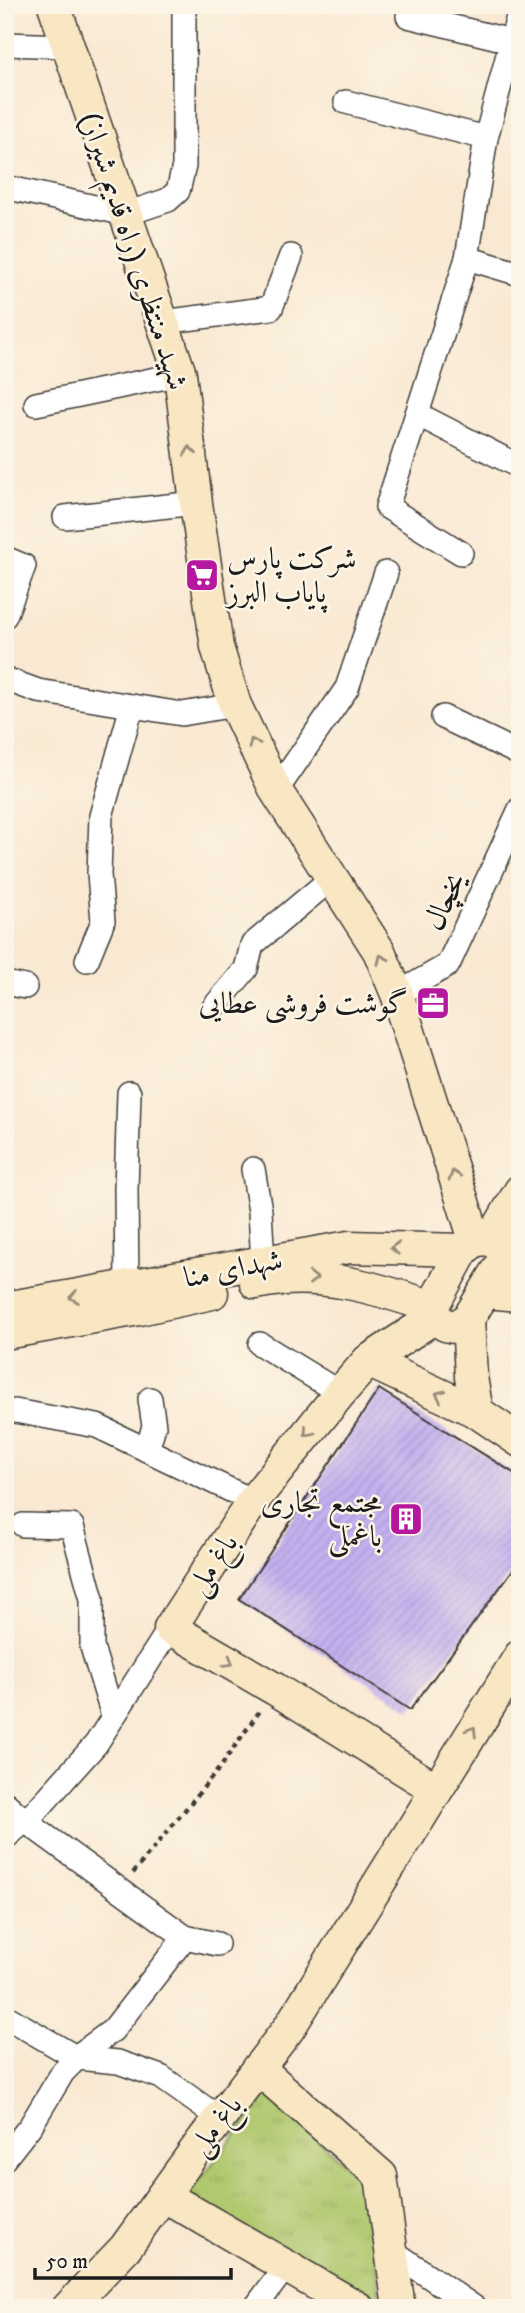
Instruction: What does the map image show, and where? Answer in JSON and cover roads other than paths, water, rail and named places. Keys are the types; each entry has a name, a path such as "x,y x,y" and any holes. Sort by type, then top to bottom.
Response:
{"street":[{"name":"شهید منتظری (راه قدیم شیراز)","path":"54,5 180,374 217,647 235,705 276,791 379,951 491,1251"},
{"path":"5,187 126,214 168,200 178,191 184,166 184,5"},
{"path":"461,553 387,507 467,258 486,138 520,9"},
{"path":"408,16 511,41"},
{"path":"5,44 68,46"},
{"path":"346,102 486,138"},
{"path":"163,322 271,307 290,256"},
{"path":"467,258 520,274"},
{"path":"36,404 180,374"},
{"path":"416,414 520,467"},
{"path":"65,517 196,503"},
{"path":"5,558 24,566 5,615"},
{"path":"276,791 347,688 386,573"},
{"path":"5,679 37,691 182,715 235,705"},
{"path":"87,960 103,921 99,874 101,816 132,706"},
{"path":"443,717 520,754"},
{"name":"یخچال","path":"397,994 448,965 520,809"},
{"path":"214,1007 246,969 252,945 332,878"},
{"path":"127,1287 129,1093"},
{"path":"253,1169 260,1212 264,1272"},
{"path":"433,1312 491,1251 520,1191"},
{"name":"شهدای منا","path":"5,1333 139,1309 349,1247 491,1251"},
{"path":"477,1412 471,1377 468,1319 486,1292 491,1251"},
{"name":"شهدای منا","path":"5,1308 127,1287 264,1272 285,1278 330,1278 380,1289 433,1312 450,1327 460,1326 468,1319"},
{"path":"486,1292 520,1295"},
{"name":"باغ ملی","path":"433,1312 368,1361 340,1393 253,1501 170,1628 275,1689 436,1789"},
{"path":"260,1344 340,1393"},
{"path":"368,1361 477,1412 520,1441"},
{"path":"147,1450 154,1426 150,1399"},
{"path":"15,1411 97,1426 253,1501"},
{"path":"23,1525 72,1526 92,1599 92,1647 113,1716"},
{"path":"5,1838 25,1821 96,1744 170,1628"},
{"name":"باغ ملی","path":"68,2308 125,2248 219,2118 289,2028 520,1656"},
{"path":"5,1803 25,1821 185,1937 217,1944"},
{"path":"5,2158 31,2125 63,2073 77,2058 113,2030 185,1937"},
{"path":"5,2016 77,2058 118,2062 162,2077 219,2118"},
{"path":"258,2068 381,2176 399,2308"},
{"path":"163,2195 358,2308"},
{"path":"391,2250 475,2308"},
{"path":"255,2308 286,2266"}],"place":[{"name":"شرکت پارس پایاب البرز","path":"202,575"},
{"name":"گوشت فروشی عطایی","path":"433,1003"},
{"name":"مجتمع تجاری باغملی","path":"406,1519"}]}
